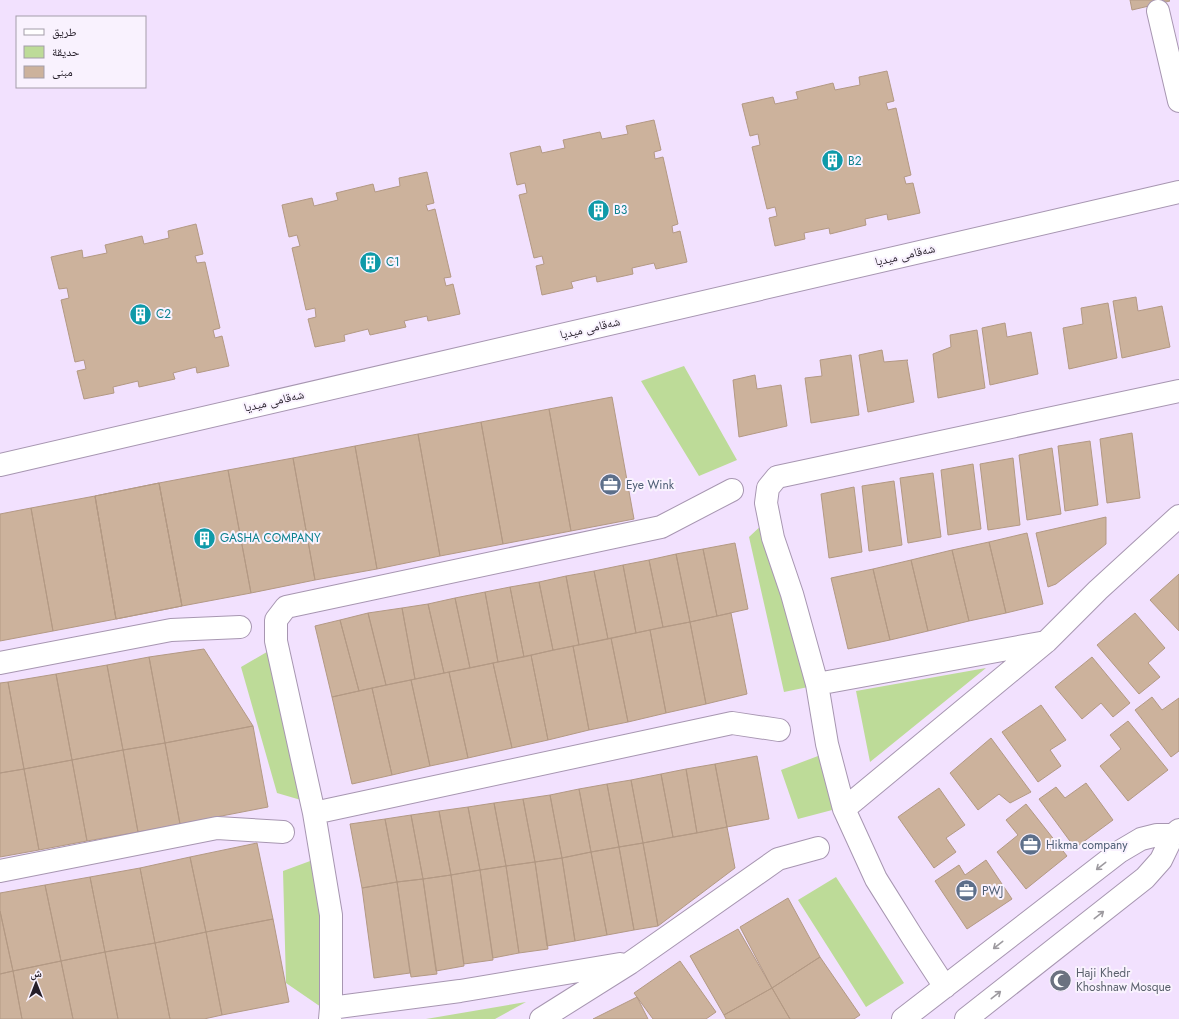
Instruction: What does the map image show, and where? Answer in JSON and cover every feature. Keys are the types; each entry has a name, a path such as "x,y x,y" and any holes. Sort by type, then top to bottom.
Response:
{"street":[{"path":"1158,11 1179,101"},
{"name":"شەقامی میدیا","path":"0,464 1179,192"},
{"path":"945,986 876,879 844,809 827,744 818,684 792,594 773,538 766,503 768,488 777,477 1179,391"},
{"path":"630,963 330,1014 331,915 314,813 276,641 276,620 286,607 661,527 732,490"},
{"path":"844,809 1048,641 1098,590 1179,516"},
{"path":"0,663 171,630 240,627"},
{"path":"818,684 1048,641"},
{"path":"314,813 732,724 779,730"},
{"path":"0,871 217,828 282,832"},
{"path":"903,1019 1119,852 1141,839 1157,835 1176,833"},
{"path":"966,1019 1145,878 1161,860 1176,833"},
{"path":"541,1019 630,963 778,859 818,848"}],"green space":[{"path":"684,366 737,460 699,476 641,381"},
{"path":"766,521 813,686 784,692 749,537"},
{"path":"272,649 318,805 277,793 241,667"},
{"path":"986,668 870,762 856,691"},
{"path":"818,756 836,809 798,819 781,770"},
{"path":"321,857 321,1007 286,983 283,871"},
{"path":"836,877 904,983 866,1007 798,900"},
{"path":"526,1002 495,1019 426,1019"}],"building":[{"path":"1130,0 1169,0 1170,1 1132,10"},
{"name":"B2","path":"887,71 894,101 886,103 888,110 896,108 911,175 904,177 906,184 913,183 920,213 888,220 887,214 865,219 866,225 830,234 829,228 804,233 805,239 775,246 769,218 777,216 775,207 767,209 752,147 760,145 758,134 750,136 742,104 773,97 775,104 798,99 796,92 833,83 835,90 860,85 859,77"},
{"name":"B3","path":"654,120 661,150 654,152 655,159 663,157 678,224 672,226 673,233 680,231 687,262 656,269 654,263 632,268 633,274 597,282 596,276 571,282 573,288 542,295 536,266 544,264 542,256 534,258 519,195 527,193 525,183 517,185 510,153 540,146 542,153 565,148 563,140 600,132 602,139 628,134 626,126"},
{"name":"C1","path":"427,172 434,203 426,205 428,211 435,209 451,277 444,278 446,286 453,284 460,314 428,321 427,316 404,321 406,327 370,335 368,329 344,335 345,341 315,347 308,319 316,317 315,308 306,310 292,248 300,246 297,235 289,237 282,205 312,198 314,206 338,200 336,193 373,184 375,192 400,186 399,178"},
{"name":"C2","path":"196,224 203,254 195,256 197,263 205,262 220,328 213,330 215,338 222,336 229,366 197,373 196,367 173,373 175,379 139,387 138,381 113,387 114,393 84,399 77,371 86,369 84,360 75,362 61,300 69,298 67,288 59,289 51,257 82,250 83,258 107,253 105,245 142,236 144,244 169,238 168,231"},
{"path":"1136,297 1138,311 1162,306 1170,347 1122,358 1113,301"},
{"path":"1108,303 1117,358 1069,369 1063,328 1083,324 1081,308"},
{"path":"1005,323 1007,337 1031,332 1038,374 990,385 982,328"},
{"path":"977,330 985,388 938,398 933,354 951,347 950,335"},
{"path":"882,350 884,362 908,360 914,402 868,412 859,355"},
{"path":"851,355 859,415 811,423 805,378 822,376 820,360"},
{"path":"755,375 757,389 781,385 787,426 739,437 733,380"},
{"path":"612,397 634,519 571,531 549,409"},
{"path":"549,409 571,531 503,544 481,422"},
{"path":"481,422 503,544 440,556 418,434"},
{"path":"1132,433 1140,498 1107,503 1100,439"},
{"path":"418,434 440,556 377,569 355,446"},
{"path":"1090,441 1098,505 1065,511 1058,446"},
{"path":"355,446 377,569 315,580 293,458"},
{"path":"1052,448 1061,514 1027,520 1019,455"},
{"path":"293,458 315,580 251,593 228,470"},
{"path":"1013,458 1020,525 988,530 980,464"},
{"path":"973,464 981,529 948,535 941,470"},
{"name":"GASHA COMPANY","path":"228,470 251,593 182,606 159,483"},
{"path":"933,473 941,537 908,543 900,478"},
{"path":"894,481 902,545 869,551 862,486"},
{"path":"159,483 182,606 116,619 95,496"},
{"path":"159,483 182,606 116,619 95,496"},
{"path":"854,487 862,552 829,558 821,494"},
{"path":"95,496 116,619 53,631 31,508"},
{"path":"31,508 53,631 0,641 0,514"},
{"path":"1106,517 1106,544 1056,584 1048,587 1036,533"},
{"path":"1027,533 1043,604 1006,613 989,542"},
{"path":"989,542 1006,613 969,621 952,550"},
{"path":"735,543 748,609 717,616 703,549"},
{"path":"703,549 717,616 690,622 676,554"},
{"path":"952,550 969,621 928,631 911,560"},
{"path":"676,554 690,622 663,627 649,560"},
{"path":"649,560 663,627 636,633 623,565"},
{"path":"911,560 928,631 890,640 873,569"},
{"path":"623,565 636,633 608,639 594,571"},
{"path":"873,569 890,640 848,649 831,578"},
{"path":"594,571 608,639 579,645 566,576"},
{"path":"1179,574 1179,631 1150,600"},
{"path":"566,576 579,645 553,650 539,582"},
{"path":"539,582 553,650 524,657 510,587"},
{"path":"510,587 524,657 498,662 485,592"},
{"path":"485,592 498,662 470,668 455,598"},
{"path":"455,598 470,668 444,673 428,604"},
{"path":"428,604 444,673 415,679 402,608"},
{"path":"402,608 415,679 386,685 368,613"},
{"path":"368,613 386,685 359,691 340,620"},
{"path":"731,613 747,694 706,704 690,622"},
{"path":"1135,613 1165,648 1148,663 1160,677 1139,694 1097,645"},
{"path":"340,620 359,691 332,697 315,626"},
{"path":"690,622 706,704 666,713 650,630"},
{"path":"650,630 666,713 628,722 611,638"},
{"path":"611,638 628,722 589,730 573,646"},
{"path":"573,646 589,730 548,740 531,655"},
{"path":"204,649 253,726 165,743 149,657"},
{"path":"531,655 548,740 512,748 493,663"},
{"path":"149,657 165,743 123,750 107,665"},
{"path":"1092,657 1130,703 1113,717 1101,703 1082,719 1055,687"},
{"path":"493,663 512,748 468,758 449,672"},
{"path":"107,665 123,750 72,760 56,674"},
{"path":"449,672 468,758 430,766 411,680"},
{"path":"56,674 72,760 24,769 8,682"},
{"path":"411,680 430,766 392,775 372,688"},
{"path":"8,682 24,769 0,773 0,683"},
{"path":"372,688 392,775 352,784 332,697"},
{"path":"1152,697 1162,710 1179,698 1179,751 1171,757 1135,710"},
{"path":"1041,705 1066,740 1050,750 1061,766 1038,782 1002,732"},
{"path":"1128,721 1168,770 1128,801 1100,766 1121,749 1110,735"},
{"path":"253,726 268,807 180,824 165,743"},
{"path":"991,738 1031,792 1010,803 999,794 978,810 950,773"},
{"path":"165,743 180,824 138,832 123,750"},
{"path":"123,750 138,832 87,841 72,760"},
{"path":"757,756 769,819 727,827 715,764"},
{"path":"72,760 87,841 39,850 24,769"},
{"path":"715,764 727,827 697,833 686,769"},
{"path":"24,769 39,850 0,857 0,773"},
{"path":"686,769 697,833 673,837 661,774"},
{"path":"661,774 673,837 643,843 631,780"},
{"path":"631,780 643,843 619,847 607,784"},
{"path":"1086,783 1113,820 1075,848 1039,799 1056,787 1065,798"},
{"path":"607,784 619,847 591,852 579,789"},
{"path":"939,788 965,825 946,838 956,852 934,868 898,817"},
{"path":"579,789 591,852 562,858 550,795"},
{"path":"550,795 562,858 535,862 523,799"},
{"path":"523,799 535,862 506,866 494,803"},
{"path":"494,803 506,866 480,870 468,807"},
{"path":"1026,804 1067,856 1026,889 997,852 1018,835 1006,820"},
{"path":"468,807 480,870 451,875 439,811"},
{"path":"439,811 451,875 423,879 411,815"},
{"path":"411,815 423,879 397,882 385,819"},
{"path":"385,819 397,882 362,888 350,824"},
{"path":"727,827 735,868 658,926 643,843"},
{"path":"257,843 273,919 206,932 190,857"},
{"path":"643,843 658,926 634,930 619,847"},
{"path":"619,847 634,930 607,935 591,852"},
{"path":"591,852 607,935 575,941 562,858"},
{"path":"190,857 206,932 155,943 140,868"},
{"path":"562,858 575,941 547,946 535,862"},
{"path":"986,860 1012,899 967,929 935,881 959,865 965,875"},
{"path":"535,862 548,949 519,953 506,866"},
{"path":"506,866 519,953 493,958 480,870"},
{"path":"140,868 155,943 105,952 90,877"},
{"path":"480,870 493,960 464,964 451,875"},
{"path":"451,875 464,966 436,971 423,879"},
{"path":"90,877 105,952 61,961 45,885"},
{"path":"423,879 437,974 411,977 397,882"},
{"path":"397,882 410,973 374,978 362,888"},
{"path":"45,885 61,961 13,971 0,911 0,893"},
{"path":"788,898 820,957 772,988 740,927"},
{"path":"0,911 13,971 0,974"},
{"path":"273,919 289,1002 222,1015 206,932"},
{"path":"738,929 772,988 724,1015 690,956"},
{"path":"206,932 222,1015 204,1019 170,1019 155,943"},
{"path":"155,943 170,1019 118,1019 105,952"},
{"path":"105,952 118,1019 73,1019 61,961"},
{"path":"820,957 860,1015 854,1019 790,1019 772,988"},
{"path":"61,961 73,1019 22,1019 13,971"},
{"path":"680,961 716,1012 706,1019 653,1019 634,993"},
{"path":"13,971 22,1019 0,1019 0,974"},
{"path":"772,988 790,1019 726,1019 724,1015"},
{"path":"637,997 648,1019 593,1019"}],"place":[{"name":"B2","path":"832,161"},
{"name":"B3","path":"599,210"},
{"name":"C1","path":"371,262"},
{"name":"C2","path":"141,314"},
{"name":"Eye Wink","path":"610,485"},
{"name":"GASHA COMPANY","path":"205,538"},
{"name":"Hikma company","path":"1030,845"},
{"name":"PWJ","path":"966,891"},
{"name":"Haji Khedr Khoshnaw Mosque","path":"1061,980"}]}
